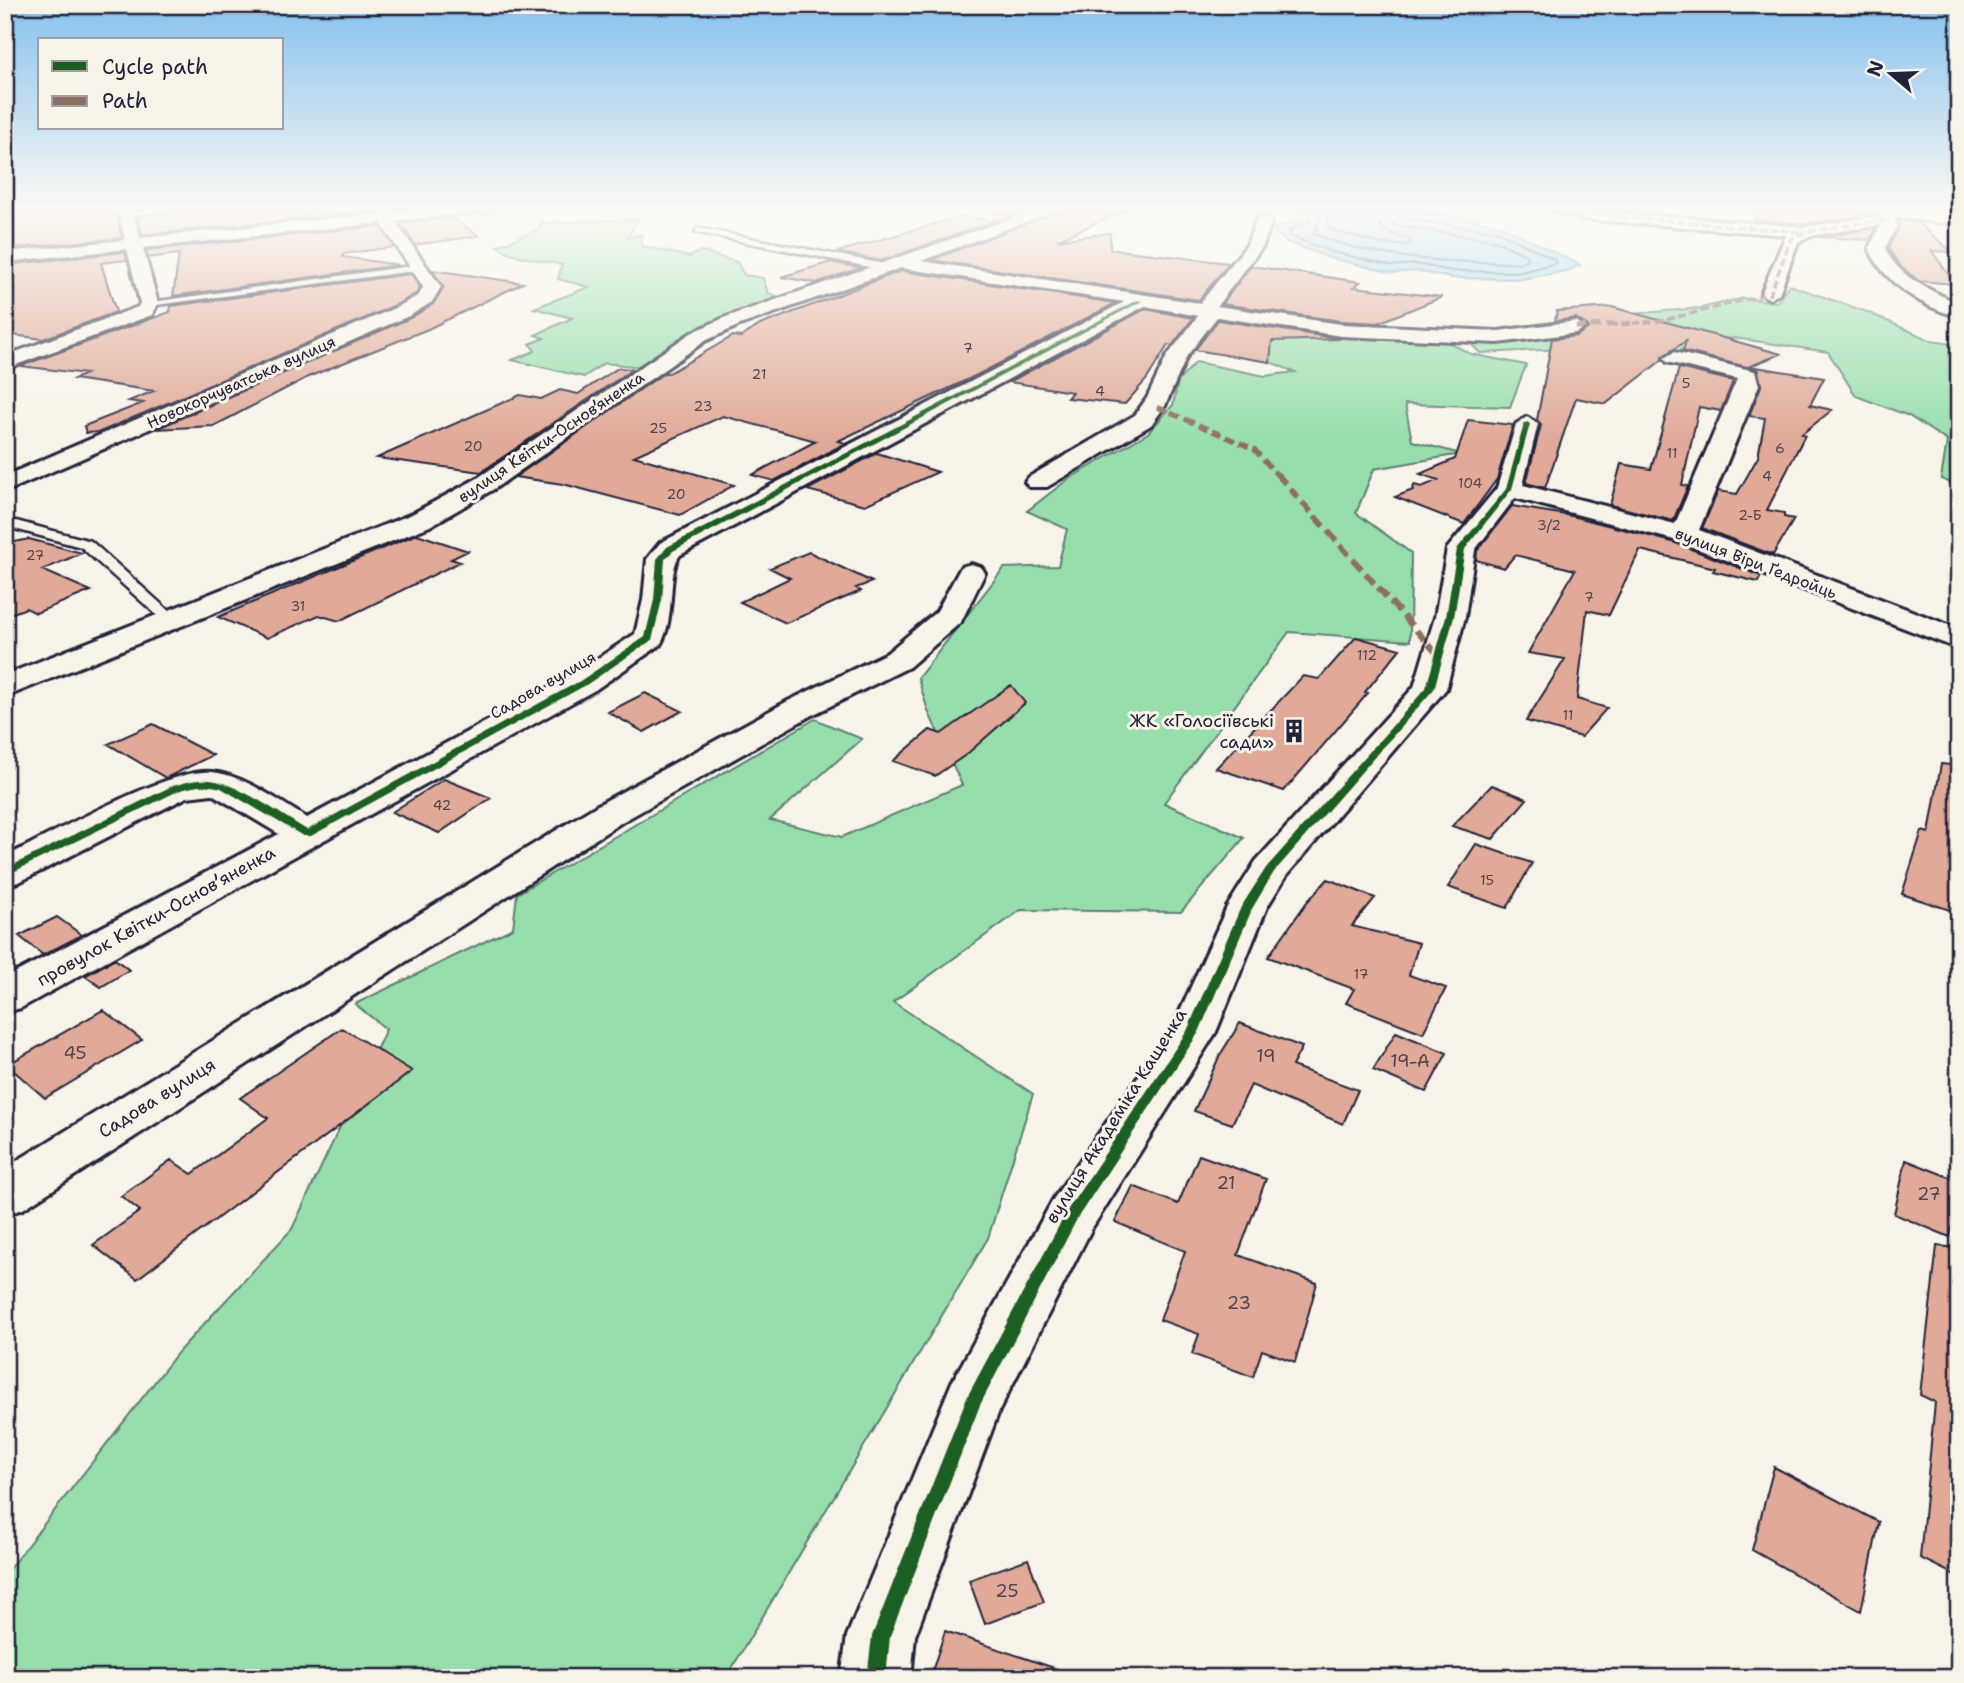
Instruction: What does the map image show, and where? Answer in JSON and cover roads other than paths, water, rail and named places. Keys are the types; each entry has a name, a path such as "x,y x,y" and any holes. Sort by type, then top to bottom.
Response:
{"street":[{"path":"5,363 145,311 149,303 144,286"},
{"name":"Новокорчуватська вулиця","path":"5,485 417,304 426,298 432,286"},
{"name":"вулиця Квітки-Основ’яненка","path":"5,688 421,520 485,484 698,337 836,286"},
{"path":"1033,286 1342,330 1446,337 1497,337 1576,327"},
{"path":"1204,310 1223,286"},
{"path":"1770,294 1773,286"},
{"path":"1913,286 1959,311"},
{"name":"Садова вулиця","path":"307,834 583,683 649,638 658,600 661,559 670,549 1140,301"},
{"path":"1038,482 1143,420 1157,407 1160,390 1177,356 1208,316 1204,310"},
{"path":"1674,358 1748,375 1748,385 1684,534"},
{"name":"вулиця Академіка Кащенка","path":"876,1678 881,1636 973,1402 1073,1213 1193,1032 1247,907 1270,870 1430,689 1450,617 1453,580 1461,548 1509,489 1527,424"},
{"name":"вулиця Віри Ґедройць","path":"1509,489 1684,534 1959,640"},
{"name":"Садова вулиця","path":"5,1194 609,814 800,708 898,660 950,616 971,573"},
{"path":"5,873 174,789 195,783 211,781 225,786 307,834"},
{"name":"провулок Квітки-Основʼяненка","path":"5,998 307,834"}],"lane":[{"path":"149,303 283,286"},
{"path":"16,525 86,544 164,614 174,618"}],"place":[{"name":"ЖК «Голосіївські сади»","path":"1294,731"}]}
